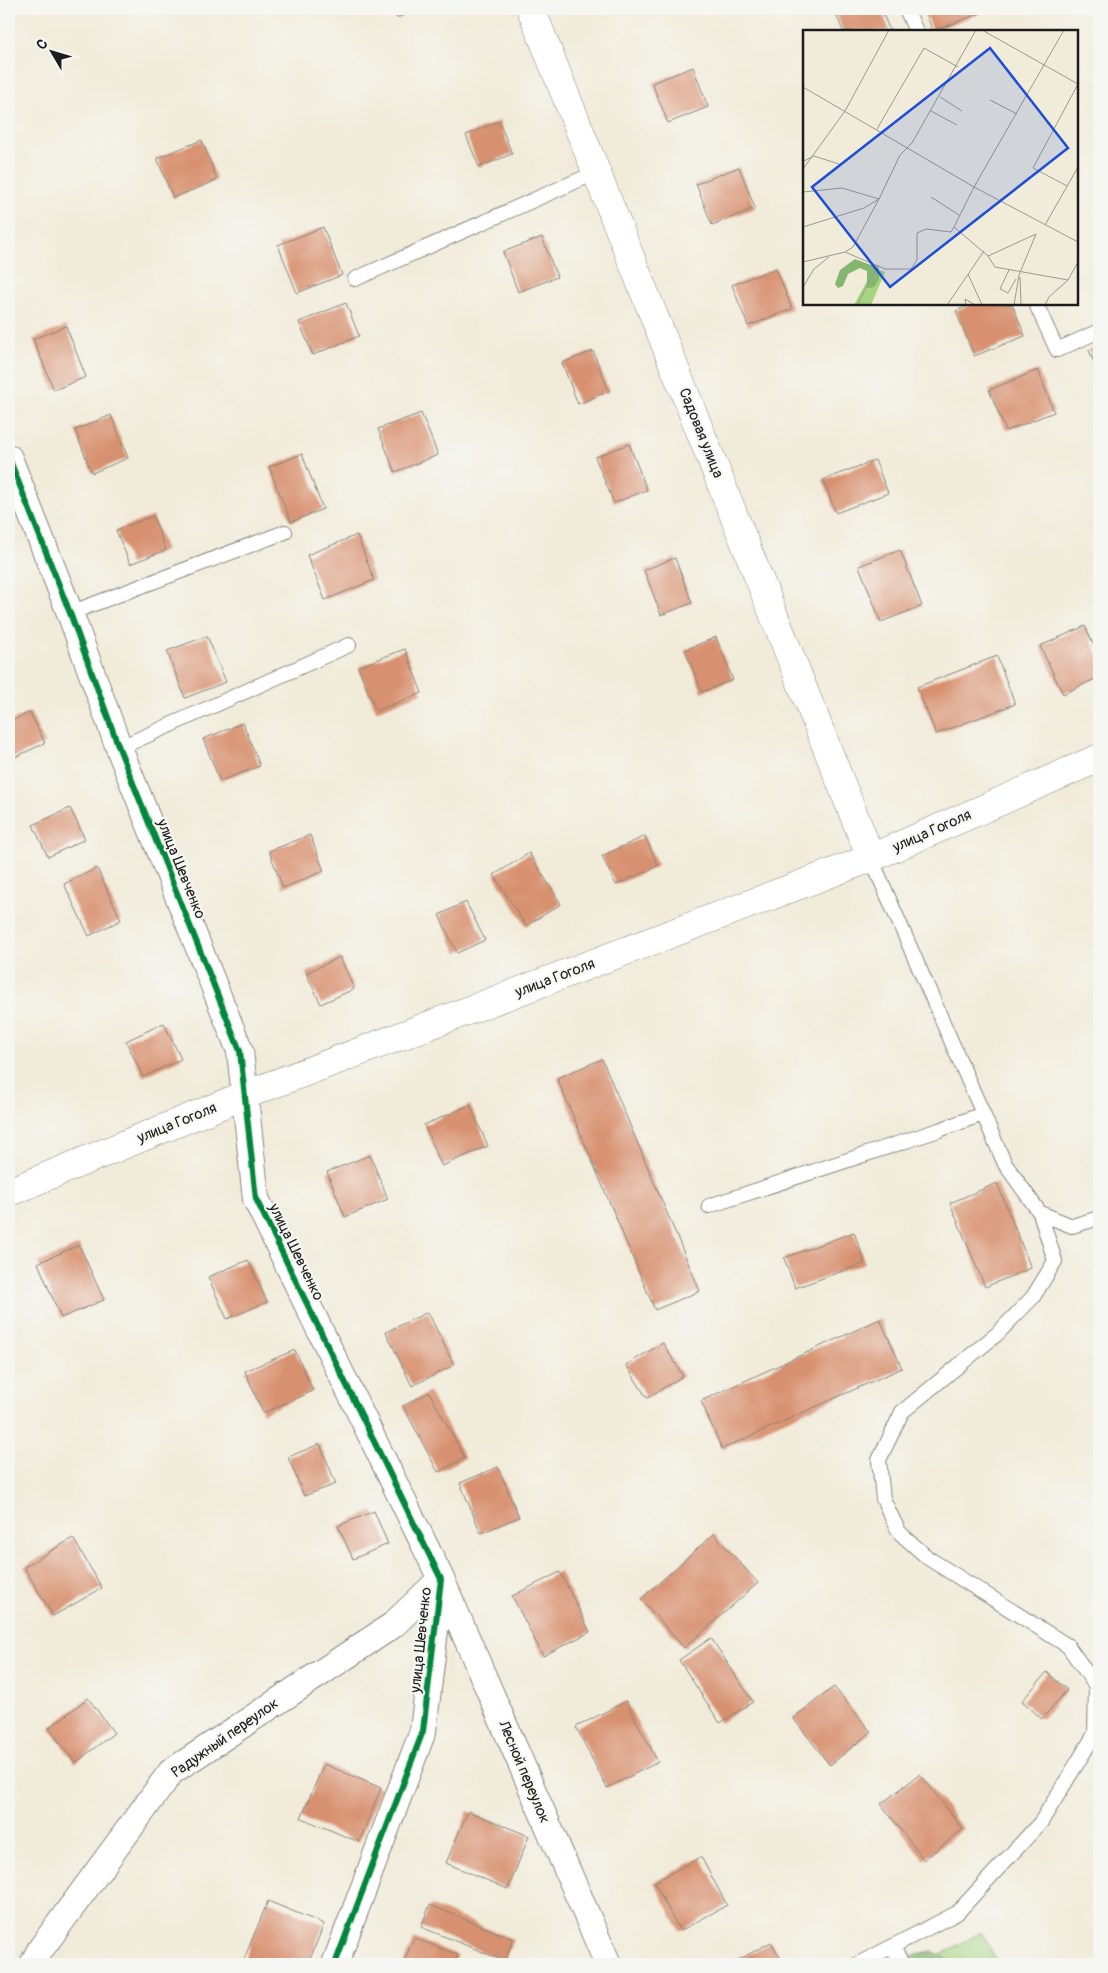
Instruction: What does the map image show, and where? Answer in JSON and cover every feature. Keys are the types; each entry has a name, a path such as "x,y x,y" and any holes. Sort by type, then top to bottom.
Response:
{"main road":[{"name":"Садовая улица","path":"532,9 871,858"},
{"name":"улица Гоголя","path":"9,1192 245,1095 871,858 1099,758"}],"street":[{"name":"улица Шевченко","path":"9,458 70,613 119,748 240,1051 256,1199 441,1579 423,1731 335,1964"},
{"name":"Радужный переулок","path":"34,1964 40,1950 171,1772 394,1625 441,1579"},
{"name":"Лесной переулок","path":"441,1579 608,1964"}],"lane":[{"path":"906,9 916,30"},
{"path":"355,279 596,172"},
{"path":"1036,305 1057,350 1099,331"},
{"path":"70,613 285,532"},
{"path":"119,748 349,645"},
{"path":"858,1964 956,1913 1041,1822 1095,1734 1096,1686 1068,1646 928,1558 898,1532 883,1499 880,1460 902,1412 997,1334 1033,1297 1055,1260 1040,1213 1005,1164 871,858"},
{"path":"709,1206 982,1114"},
{"path":"1040,1213 1072,1226 1099,1218"},
{"path":"893,1946 902,1964"}],"green space":[{"path":"981,1932 999,1964 925,1964"},
{"path":"933,1951 953,1964 889,1964 900,1962 916,1954"}],"building":[{"path":"393,9 418,9 397,18"},
{"path":"834,9 881,9 890,30 843,30"},
{"path":"924,9 979,9 981,13 936,30 933,30"},
{"path":"693,67 708,107 668,123 652,83"},
{"path":"499,121 512,154 479,167 466,135"},
{"path":"202,140 217,180 173,198 157,158"},
{"path":"739,167 755,208 712,225 696,184"},
{"path":"323,227 342,275 297,293 278,245"},
{"path":"542,237 557,277 518,292 503,252"},
{"path":"776,268 792,309 748,326 732,285"},
{"path":"346,303 359,336 313,355 299,322"},
{"path":"971,305 1012,305 1025,336 974,356 956,311"},
{"path":"66,326 86,377 54,390 33,339"},
{"path":"1099,346 1099,376 1089,350"},
{"path":"593,351 609,391 578,404 562,363"},
{"path":"1038,370 1054,412 1006,431 989,390"},
{"path":"421,413 438,455 395,472 378,429"},
{"path":"111,415 128,458 92,473 75,430"},
{"path":"629,444 647,490 614,503 595,457"},
{"path":"302,454 323,509 291,522 269,467"},
{"path":"875,460 888,493 836,513 823,480"},
{"path":"153,516 166,550 130,564 116,530"},
{"path":"357,535 374,580 325,600 307,555"},
{"path":"900,550 922,606 881,622 859,566"},
{"path":"675,558 692,603 661,615 644,570"},
{"path":"1085,626 1099,657 1099,677 1063,694 1040,646"},
{"path":"207,636 226,682 185,698 167,651"},
{"path":"716,637 733,680 702,692 685,650"},
{"path":"405,649 422,693 376,711 358,667"},
{"path":"997,656 1015,704 936,734 917,687"},
{"path":"30,712 45,743 9,760 9,722"},
{"path":"243,723 260,766 220,781 203,739"},
{"path":"70,808 85,839 48,857 33,825"},
{"path":"310,835 324,871 283,888 269,851"},
{"path":"645,836 658,866 616,885 602,856"},
{"path":"529,853 561,904 526,926 494,875"},
{"path":"97,868 121,920 89,936 64,884"},
{"path":"466,902 485,940 457,953 439,915"},
{"path":"340,957 354,989 321,1004 306,973"},
{"path":"164,1023 181,1059 143,1077 126,1041"},
{"path":"602,1059 700,1291 655,1310 557,1078"},
{"path":"470,1105 488,1146 442,1166 424,1125"},
{"path":"370,1155 388,1199 345,1217 327,1172"},
{"path":"997,1183 1031,1268 985,1287 950,1203"},
{"path":"854,1232 865,1263 795,1288 784,1258"},
{"path":"79,1245 104,1300 61,1318 38,1263"},
{"path":"248,1260 267,1302 227,1319 208,1277"},
{"path":"428,1312 454,1365 412,1386 386,1332"},
{"path":"880,1319 902,1368 722,1449 701,1401"},
{"path":"663,1343 683,1376 647,1398 626,1365"},
{"path":"295,1350 313,1391 263,1413 245,1371"},
{"path":"429,1392 465,1458 438,1472 403,1406"},
{"path":"320,1444 336,1484 304,1496 288,1457"},
{"path":"498,1467 519,1517 481,1533 460,1483"},
{"path":"374,1511 388,1544 353,1559 338,1526"},
{"path":"714,1534 758,1583 684,1648 641,1599"},
{"path":"73,1538 102,1588 53,1616 24,1567"},
{"path":"560,1572 590,1632 543,1656 512,1596"},
{"path":"711,1638 753,1702 720,1723 679,1660"},
{"path":"1047,1672 1067,1690 1042,1719 1022,1701"},
{"path":"834,1687 871,1732 830,1765 793,1718"},
{"path":"88,1698 114,1733 75,1763 49,1728"},
{"path":"626,1701 658,1762 607,1788 576,1727"},
{"path":"324,1764 381,1788 359,1842 301,1818"},
{"path":"920,1774 963,1829 924,1860 881,1804"},
{"path":"468,1811 529,1836 508,1889 446,1863"},
{"path":"701,1857 727,1905 680,1931 654,1882"},
{"path":"268,1901 324,1924 308,1964 242,1964"},
{"path":"430,1905 513,1939 505,1961 421,1927"},
{"path":"414,1938 458,1955 454,1964 403,1964"},
{"path":"771,1942 784,1964 731,1964"}],"cycle path":[{"path":"9,458 70,613 119,748 240,1051 256,1199 441,1579 423,1731 335,1964"}]}
